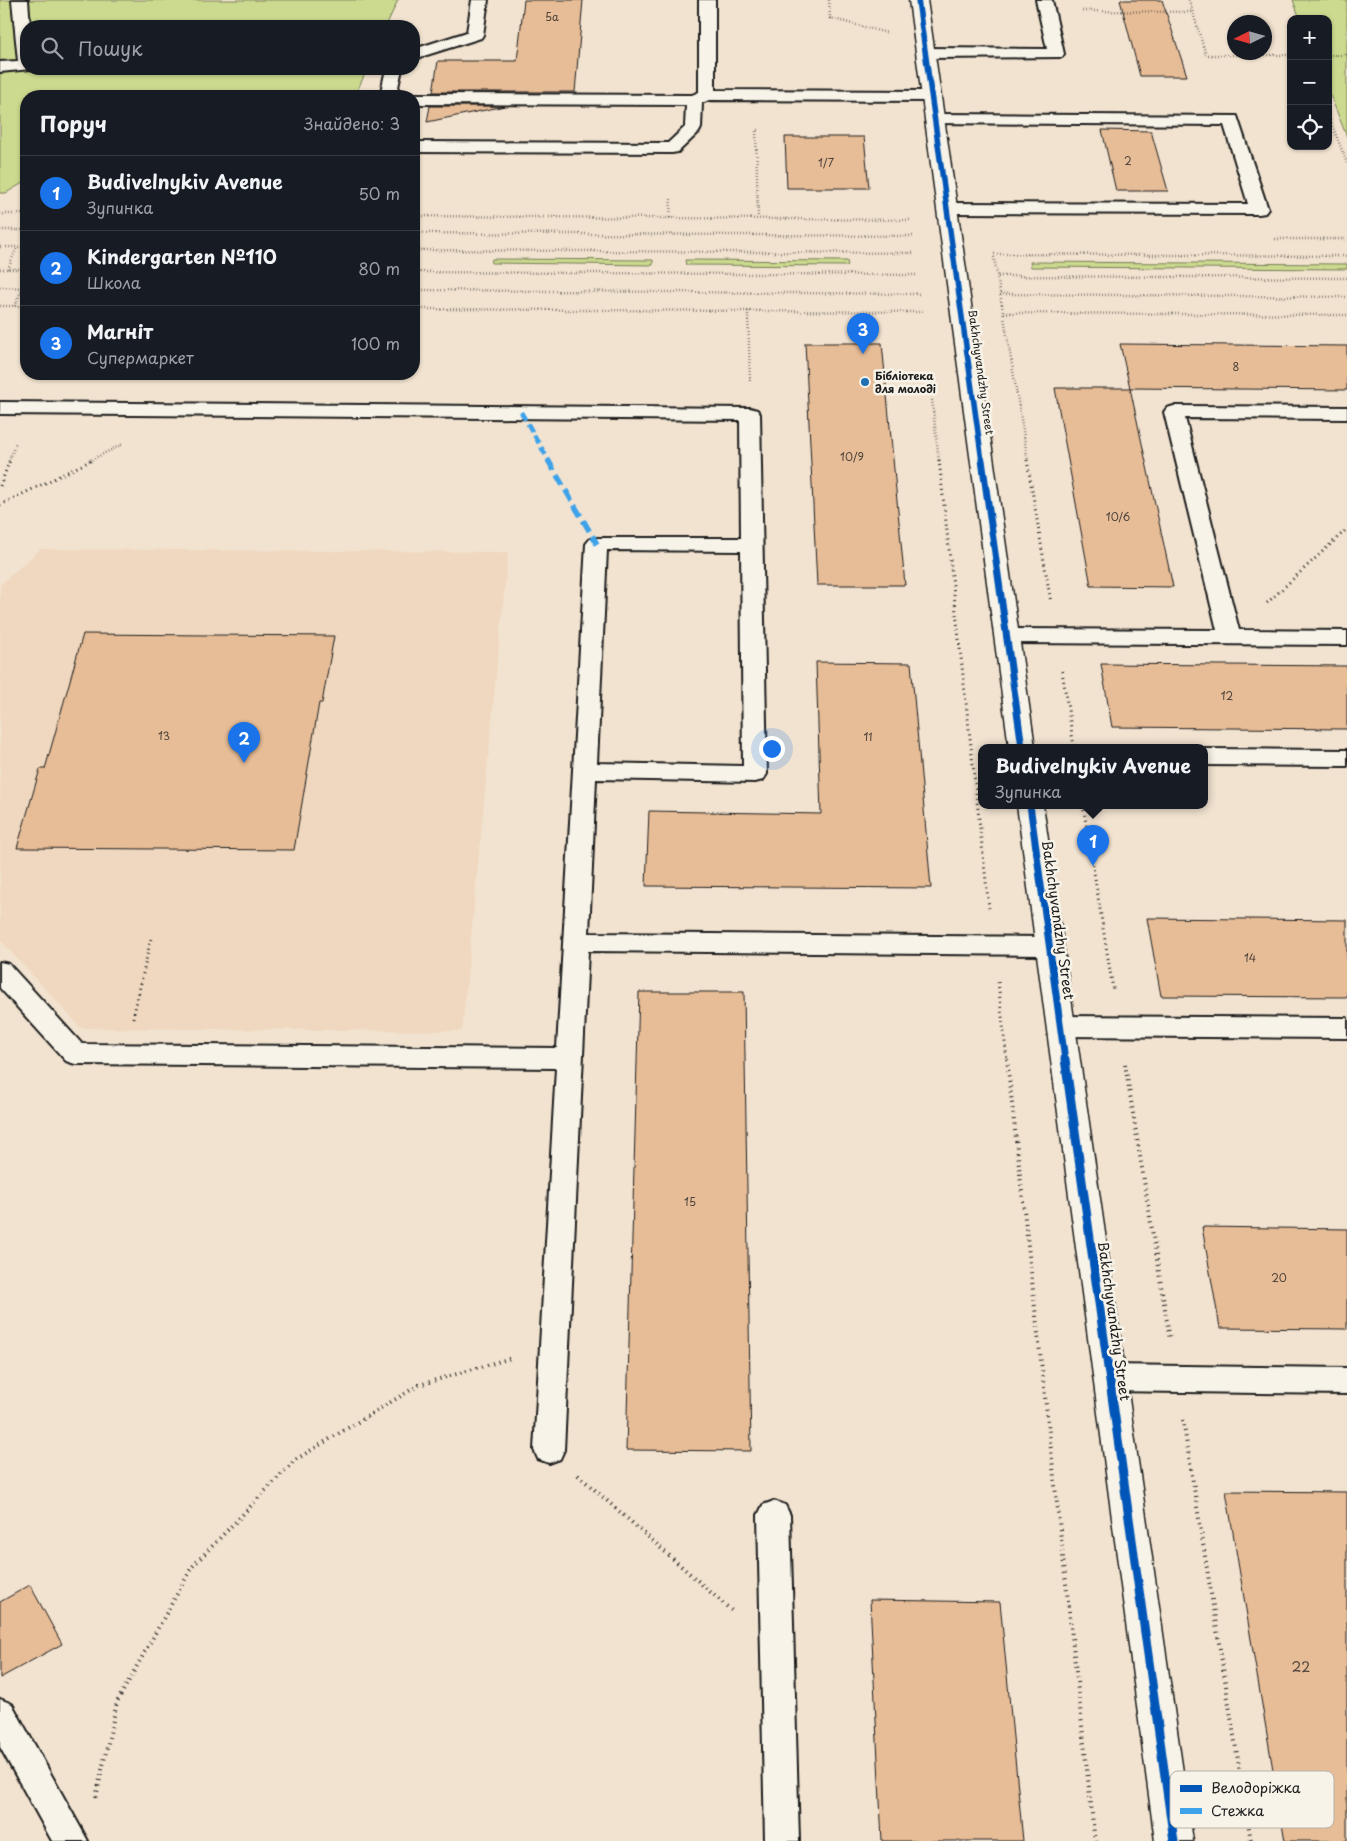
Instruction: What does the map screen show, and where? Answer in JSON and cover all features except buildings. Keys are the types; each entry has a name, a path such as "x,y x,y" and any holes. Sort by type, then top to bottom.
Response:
{"street":[{"name":"Bakhchyvandzhy Street","path":"918,0 1022,744"},
{"name":"Bakhchyvandzhy Street","path":"1031,809 1170,1813"},
{"name":"Bakhchyvandzhy Street","path":"1172,1828 1174,1841"}],"lane":[{"path":"420,52 475,36 480,0"},
{"path":"420,147 672,148 693,128 700,98 707,0"},
{"path":"22,1 23,20"},
{"path":"926,53 1056,54 1045,5"},
{"path":"0,67 20,64"},
{"path":"389,90 393,75"},
{"path":"420,99 932,96"},
{"path":"935,118 1231,120 1259,209 947,208"},
{"path":"0,408 750,414 755,774 585,771"},
{"path":"1230,638 1174,412 1347,413"},
{"path":"549,1450 597,544 753,545"},
{"path":"1006,636 1347,638"},
{"path":"1208,757 1347,758"},
{"path":"576,942 1049,946"},
{"path":"0,971 75,1054 570,1058"},
{"path":"1060,1026 1347,1028"},
{"path":"1109,1378 1347,1380"},
{"path":"774,1515 782,1841"},
{"path":"0,1715 71,1841"}],"path":[{"path":"829,0 830,18 890,34"},
{"path":"1189,0 1206,55 1287,55"},
{"path":"1045,5 1192,12"},
{"path":"1332,55 1347,54"},
{"path":"1332,125 1347,163"},
{"path":"756,130 758,218"},
{"path":"670,218 671,197"},
{"path":"0,214 20,214"},
{"path":"420,216 912,220"},
{"path":"0,230 20,230"},
{"path":"420,233 914,236"},
{"path":"0,247 17,247 8,269"},
{"path":"420,250 915,253"},
{"path":"1074,744 994,254 1347,256"},
{"path":"0,269 20,269"},
{"path":"420,272 918,275"},
{"path":"998,276 1347,278"},
{"path":"0,287 20,288"},
{"path":"420,290 920,294"},
{"path":"1000,294 1347,297"},
{"path":"15,306 20,296"},
{"path":"0,306 20,306"},
{"path":"420,309 923,312 924,322"},
{"path":"748,311 750,414"},
{"path":"1004,313 1347,315"},
{"path":"931,390 1095,1841"},
{"path":"0,486 28,408"},
{"path":"0,504 131,440"},
{"path":"1230,638 1347,529"},
{"path":"1084,809 1240,1771"},
{"path":"125,1055 151,938"},
{"path":"94,1804 118,1702 192,1567 295,1460 419,1386 555,1345"},
{"path":"549,1450 778,1652"},
{"path":"1249,1828 1251,1841"}],"shaded area":[{"path":"40,549 508,552 462,1031 81,1028 0,940 0,585"}],"green space":[{"path":"0,0 398,0 389,20 20,20 20,75 364,75 358,90 20,90 20,185 6,193 0,193"},
{"path":"1293,0 1347,0 1347,137 1332,100 1332,15 1299,15"},
{"path":"492,259 653,260 653,265 491,263"},
{"path":"685,260 847,261 848,266 686,265"},
{"path":"1030,262 1347,264 1347,269 1031,267"}],"marked path":[{"path":"521,412 597,544"}],"cycle path":[{"path":"918,0 1022,744"},
{"path":"1031,809 1170,1812"},
{"path":"1172,1828 1174,1841"}],"place":[{"name":"Магніт","path":"863,354"},
{"name":"Бібліотека для молоді","path":"865,382"},
{"name":"Kindergarten №110","path":"244,763"},
{"name":"Budivelnykiv Avenue","path":"1093,866"}]}
